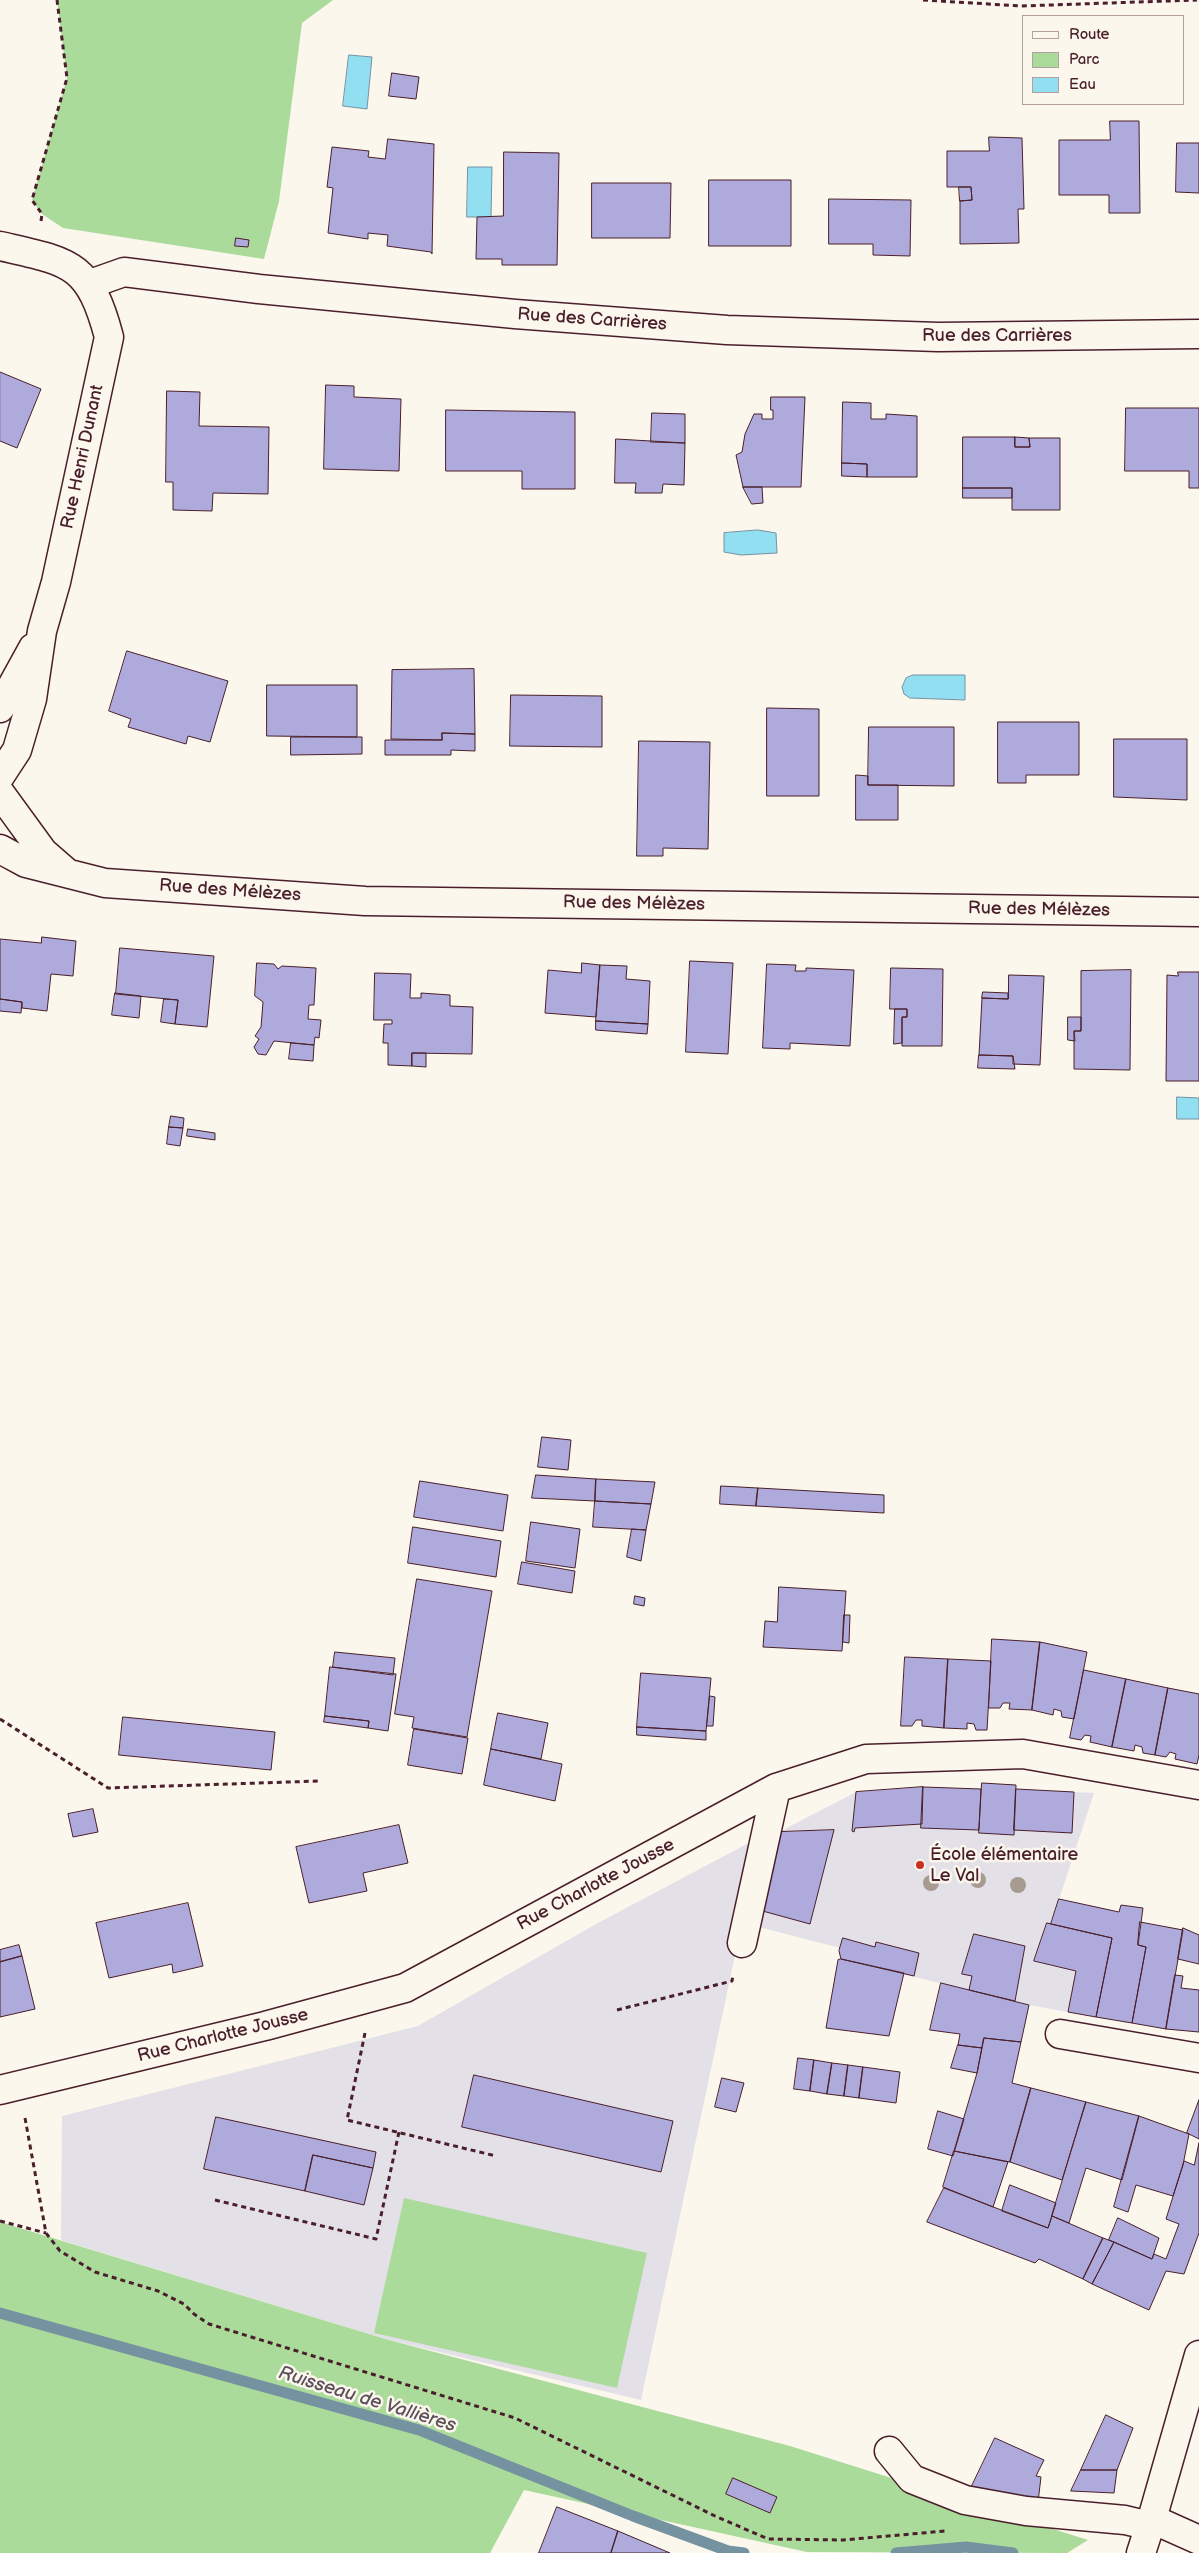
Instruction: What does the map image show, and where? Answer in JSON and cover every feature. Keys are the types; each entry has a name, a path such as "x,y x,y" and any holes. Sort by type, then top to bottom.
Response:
{"street":[{"path":"0,246 69,264 90,284"},
{"name":"Rue des Carrières","path":"90,284 124,272 259,289 495,312 727,330 938,337 1199,334"},
{"name":"Rue Henri Dunant","path":"0,776 17,750 32,699 42,631 56,582 109,337 102,309 90,284"},
{"name":"Rue Henri Dunant","path":"0,708 42,631"},
{"name":"Rue des Mélèzes","path":"0,793 43,852 71,876"},
{"name":"Rue des Mélèzes","path":"0,849 26,863 71,876 105,883 365,901 1199,912"},
{"name":"Rue Charlotte Jousse","path":"9,2088 265,2026 405,1988 776,1788 866,1759 1024,1754 1199,1785"},
{"path":"742,1943 776,1788"},
{"path":"1060,2034 1199,2058"},
{"path":"1147,2536 1199,2355"},
{"path":"889,2451 912,2479 965,2500 1026,2511 1125,2520 1147,2536 1199,2540"}],"path":[{"path":"35,254 42,214 32,200 66,78 57,0"},
{"path":"923,0 1021,6 1197,0"},
{"path":"1021,6 1022,0"},
{"path":"0,1719 108,1788 320,1781"},
{"path":"617,2010 732,1981 742,1943"},
{"path":"363,2000 365,2039 347,2120 496,2156"},
{"path":"9,2088 46,2233 60,2252 95,2272 158,2291 184,2304 194,2314 210,2324 515,2418 715,2516 768,2539 843,2540 952,2530"},
{"path":"215,2200 376,2239 399,2132"},
{"path":"0,2221 46,2233"}],"shaded area":[{"name":"École élémentaire Le Val","path":"982,1783 1016,1785 1016,1789 1094,1793 1051,1924 1047,1923 1034,1961 1076,1971 1068,2012 1029,2005 841,1959 840,1948 755,1926 779,1832 856,1792 923,1787 981,1789"},
{"path":"760,1837 641,2400 389,2340 61,2240 62,2116 418,2026 596,1924"}],"green space":[{"path":"57,0 333,0 302,23 279,201 264,259 63,228 42,214 32,200 67,78"},
{"path":"404,2198 647,2253 617,2388 374,2333"},
{"path":"0,2222 389,2340 790,2446 1088,2540 1067,2553 807,2552 524,2490 490,2553 0,2553"}],"water":[{"path":"349,55 372,57 367,109 343,106"},
{"path":"468,167 492,167 491,217 467,217"},
{"path":"758,530 776,533 777,553 741,555 724,552 724,533"},
{"path":"913,675 965,675 965,700 910,698 904,694 902,687 906,678"},
{"path":"1177,1097 1199,1098 1199,1119 1177,1119"}],"building":[{"path":"392,73 419,77 416,99 389,96"},
{"path":"1110,121 1139,121 1140,213 1109,213 1109,195 1059,195 1059,140 1110,140"},
{"path":"989,137 1022,138 1024,209 1018,209 1019,243 960,244 960,201 972,200 971,187 947,187 947,151 989,151"},
{"path":"388,139 434,144 432,254 431,252 387,246 388,235 368,233 368,239 328,233 333,188 327,187 332,147 369,151 368,157 385,159"},
{"path":"1177,143 1199,143 1199,193 1176,192"},
{"path":"504,152 559,153 557,265 502,265 502,259 476,259 477,217 503,216"},
{"path":"709,180 791,180 791,246 709,246"},
{"path":"592,183 671,183 670,238 592,238"},
{"path":"959,187 971,187 972,200 960,201"},
{"path":"829,199 911,200 910,256 873,255 873,244 829,244"},
{"path":"236,238 249,240 248,247 235,246"},
{"path":"0,372 41,389 17,448 0,441"},
{"path":"326,385 354,386 354,397 401,399 399,471 324,469"},
{"path":"167,391 200,392 199,426 269,427 268,494 213,493 212,511 173,510 173,482 166,482"},
{"path":"771,397 805,397 801,487 743,487 736,455 742,452 745,434 754,414 762,414 762,419 773,419"},
{"path":"843,402 871,403 871,419 886,419 886,414 917,416 917,477 867,477 867,464 842,463"},
{"path":"1126,408 1199,408 1199,488 1189,488 1189,471 1125,471"},
{"path":"446,410 575,412 575,489 522,489 522,471 446,471"},
{"path":"652,413 685,414 685,443 651,442"},
{"path":"963,437 1015,437 1015,447 1030,447 1029,438 1060,438 1060,510 1012,510 1012,488 963,488"},
{"path":"1015,437 1029,438 1030,447 1015,447"},
{"path":"616,439 685,443 684,485 663,484 662,493 635,493 636,483 615,483"},
{"path":"842,463 867,464 867,477 842,476"},
{"path":"743,487 762,487 763,503 752,504"},
{"path":"963,488 1012,488 1012,498 963,498"},
{"path":"127,651 228,681 210,742 188,736 186,744 128,727 131,719 109,711"},
{"path":"474,669 475,734 442,733 442,740 391,739 392,670"},
{"path":"267,685 357,685 357,737 267,736"},
{"path":"511,695 602,696 602,747 510,746"},
{"path":"767,708 819,709 819,796 767,796"},
{"path":"998,722 1079,722 1079,775 1026,775 1026,783 998,783"},
{"path":"869,727 954,727 954,786 868,785"},
{"path":"442,733 475,734 475,751 451,750 451,755 385,755 385,740 442,740"},
{"path":"291,737 362,737 362,754 291,755"},
{"path":"1114,739 1187,739 1187,800 1114,797"},
{"path":"639,741 710,742 708,849 663,848 663,856 637,856"},
{"path":"856,775 868,776 868,785 898,785 898,820 856,820"},
{"path":"42,937 76,941 73,976 51,974 47,1011 22,1008 22,1002 0,999 0,939 41,943"},
{"path":"120,948 214,956 207,1027 175,1024 178,1000 116,994"},
{"path":"690,961 733,963 728,1054 686,1052"},
{"path":"257,963 274,964 278,969 282,966 316,968 314,1005 309,1005 308,1019 321,1020 319,1038 315,1037 314,1045 274,1041 266,1055 258,1054 254,1047 259,1039 255,1036 261,1027 263,1002 255,996"},
{"path":"582,963 600,965 596,1017 545,1013 548,970 581,973"},
{"path":"767,964 796,965 795,971 806,971 806,968 854,970 850,1046 790,1043 790,1049 763,1048"},
{"path":"600,965 627,966 626,979 650,981 648,1024 596,1021"},
{"path":"891,968 943,969 942,1046 902,1046 902,1017 907,1017 907,1009 890,1009"},
{"path":"1131,970 1130,1070 1074,1069 1074,1031 1081,1031 1081,971"},
{"path":"1178,972 1199,972 1199,1081 1166,1081 1167,975 1178,976"},
{"path":"375,973 411,974 410,998 421,998 421,993 450,995 450,1006 473,1007 472,1054 412,1053 412,1066 388,1065 388,1043 383,1043 384,1024 392,1024 392,1020 374,1020"},
{"path":"1009,975 1044,976 1040,1065 1013,1064 1013,1056 979,1055 982,998 1008,999"},
{"path":"983,992 1008,993 1008,999 982,998"},
{"path":"115,993 141,996 139,1018 112,1015"},
{"path":"0,999 22,1002 21,1013 0,1011"},
{"path":"164,999 178,1000 175,1024 161,1022"},
{"path":"895,1009 907,1009 907,1017 902,1017 902,1043 894,1044"},
{"path":"1068,1017 1081,1017 1081,1031 1074,1031 1075,1041 1068,1040"},
{"path":"596,1021 648,1024 647,1034 596,1030"},
{"path":"291,1043 314,1045 313,1061 289,1059"},
{"path":"412,1053 426,1053 426,1067 412,1066"},
{"path":"979,1055 1013,1056 1015,1069 978,1068"},
{"path":"171,1116 184,1118 183,1128 169,1127"},
{"path":"169,1127 183,1128 180,1146 167,1144"},
{"path":"188,1129 215,1133 215,1140 187,1136"},
{"path":"542,1437 571,1440 568,1470 538,1467"},
{"path":"536,1475 596,1479 595,1501 532,1498"},
{"path":"596,1479 655,1482 651,1504 595,1501"},
{"path":"420,1481 508,1495 503,1531 414,1517"},
{"path":"721,1486 758,1488 756,1506 720,1504"},
{"path":"758,1488 884,1495 884,1513 756,1506"},
{"path":"595,1501 651,1504 646,1530 593,1527"},
{"path":"531,1522 580,1529 575,1568 526,1561"},
{"path":"413,1527 501,1541 496,1577 408,1563"},
{"path":"632,1529 646,1530 641,1561 627,1557"},
{"path":"522,1562 575,1571 572,1593 518,1584"},
{"path":"417,1579 492,1591 467,1737 412,1728 414,1717 395,1714"},
{"path":"779,1587 846,1591 842,1651 763,1647 765,1621 777,1622"},
{"path":"635,1596 645,1598 644,1606 634,1604"},
{"path":"844,1615 850,1615 849,1643 843,1642"},
{"path":"992,1639 1040,1642 1032,1710 1009,1709 1010,1703 1003,1703 1000,1708 989,1708"},
{"path":"1040,1642 1087,1652 1074,1719 1062,1717 1061,1711 1054,1709 1053,1715 1032,1710"},
{"path":"335,1652 395,1658 393,1675 333,1667"},
{"path":"905,1657 948,1659 944,1728 922,1726 922,1720 916,1720 912,1726 901,1726"},
{"path":"948,1659 991,1661 987,1730 976,1730 974,1724 967,1723 967,1729 944,1728"},
{"path":"330,1667 396,1674 388,1731 368,1728 369,1721 325,1716"},
{"path":"1084,1670 1126,1679 1112,1747 1090,1742 1091,1736 1085,1735 1081,1740 1070,1738"},
{"path":"641,1673 711,1678 706,1731 637,1727"},
{"path":"1126,1679 1168,1688 1155,1755 1143,1753 1142,1747 1135,1745 1134,1751 1112,1747"},
{"path":"1168,1688 1199,1694 1199,1755 1197,1764 1175,1759 1176,1754 1170,1752 1166,1757 1155,1755"},
{"path":"710,1696 715,1697 713,1726 707,1726"},
{"path":"498,1713 548,1723 541,1759 491,1749"},
{"path":"325,1716 369,1721 368,1728 324,1722"},
{"path":"123,1717 275,1732 271,1770 119,1755"},
{"path":"637,1727 706,1731 706,1740 637,1735"},
{"path":"414,1729 468,1738 462,1774 408,1765"},
{"path":"491,1749 562,1764 555,1801 484,1785"},
{"path":"982,1783 1016,1785 1014,1835 979,1833"},
{"path":"923,1787 922,1824 855,1828 854,1832 852,1831 856,1792"},
{"path":"923,1787 981,1789 979,1830 921,1828"},
{"path":"1016,1789 1074,1792 1072,1833 1014,1830"},
{"path":"93,1809 98,1832 73,1837 68,1814"},
{"path":"399,1825 408,1863 363,1873 367,1891 309,1903 296,1847"},
{"path":"834,1830 810,1924 759,1910 779,1832"},
{"path":"1059,1899 1119,1912 1121,1905 1143,1908 1138,1945 1146,1947 1132,2023 1096,2017 1112,1938 1051,1924"},
{"path":"188,1903 203,1966 173,1973 172,1964 109,1978 96,1923"},
{"path":"1140,1922 1183,1930 1166,2029 1132,2023 1146,1947 1138,1945"},
{"path":"1047,1923 1112,1938 1096,2017 1068,2012 1076,1971 1034,1961"},
{"path":"1183,1928 1199,1935 1199,1964 1178,1959"},
{"path":"974,1934 1025,1946 1015,2001 969,1990 972,1976 962,1974"},
{"path":"843,1938 875,1947 876,1942 919,1953 914,1976 841,1959 839,1951"},
{"path":"19,1945 22,1956 0,1962 0,1950"},
{"path":"22,1956 35,2009 0,2017 0,1962"},
{"path":"841,1959 904,1973 889,2036 826,2028 838,1960"},
{"path":"1175,1975 1183,1976 1181,1988 1199,1990 1199,2032 1166,2029"},
{"path":"941,1983 1029,2005 1021,2042 984,2038 982,2048 958,2045 960,2034 930,2030"},
{"path":"984,2038 1021,2042 1012,2083 1031,2088 1010,2162 954,2151 977,2073"},
{"path":"958,2045 982,2048 977,2073 951,2068"},
{"path":"798,2058 814,2060 810,2091 794,2089"},
{"path":"814,2060 832,2063 827,2094 810,2091"},
{"path":"832,2063 848,2065 844,2096 827,2094"},
{"path":"848,2065 863,2067 859,2098 844,2096"},
{"path":"863,2067 900,2072 896,2103 859,2098"},
{"path":"474,2075 673,2121 661,2172 462,2127"},
{"path":"722,2078 744,2083 736,2112 715,2107"},
{"path":"1031,2088 1086,2102 1062,2180 1010,2162"},
{"path":"1199,2100 1199,2139 1187,2133"},
{"path":"1086,2102 1139,2116 1122,2180 1086,2168 1069,2223 1052,2216"},
{"path":"938,2111 964,2119 953,2156 928,2149"},
{"path":"1139,2116 1189,2134 1183,2165 1173,2196 1136,2185 1128,2212 1114,2207"},
{"path":"216,2117 376,2152 373,2168 313,2155 305,2191 204,2169"},
{"path":"1199,2143 1199,2233 1184,2274 1166,2271 1149,2310 1092,2284 1114,2242 1152,2259 1154,2254 1166,2259 1179,2224 1166,2219 1184,2161 1194,2165"},
{"path":"954,2151 1008,2162 993,2207 943,2187"},
{"path":"313,2155 373,2168 364,2205 305,2191"},
{"path":"1010,2185 1056,2203 1048,2228 1002,2211"},
{"path":"944,2188 1048,2228 1052,2216 1103,2238 1083,2279 1039,2259 1035,2263 927,2222"},
{"path":"1118,2218 1159,2238 1152,2259 1109,2240"},
{"path":"1103,2238 1114,2242 1092,2284 1083,2279"},
{"path":"1106,2415 1133,2428 1117,2470 1081,2470"},
{"path":"995,2438 1044,2460 1036,2476 1041,2477 1038,2502 969,2492"},
{"path":"1081,2470 1117,2470 1114,2493 1071,2491"},
{"path":"733,2478 777,2497 770,2513 726,2494"},
{"path":"557,2507 618,2531 611,2553 539,2553"},
{"path":"618,2531 670,2553 611,2553"}],"waterway":[{"name":"Ruisseau de Vallières","path":"0,2313 419,2430 633,2516 728,2551 744,2553"},
{"name":"Ruisseau de Vallières","path":"896,2553 966,2547 1013,2553"}],"place":[{"name":"École élémentaire Le Val","path":"920,1865"}]}
